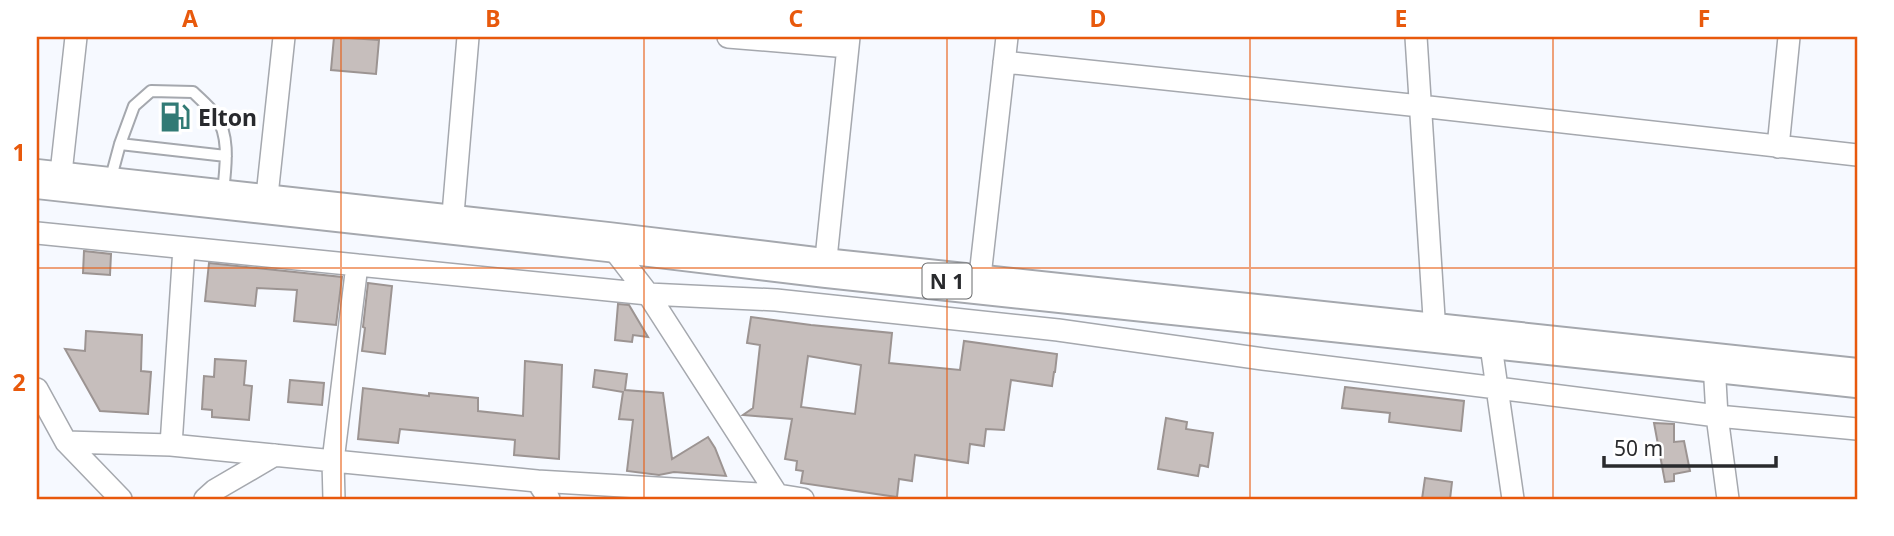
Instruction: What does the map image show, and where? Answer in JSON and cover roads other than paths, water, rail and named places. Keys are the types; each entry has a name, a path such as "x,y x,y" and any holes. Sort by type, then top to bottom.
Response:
{"highway":[{"name":"N 1","path":"48,181 979,285 1857,378"}],"street":[{"path":"48,181 76,37"},
{"path":"266,205 284,37"},
{"path":"452,226 468,37"},
{"path":"728,37 849,42 825,268"},
{"path":"979,285 1007,37"},
{"path":"1416,37 1434,333"},
{"path":"1779,146 1789,37"},
{"path":"1004,62 1857,155"},
{"path":"37,233 648,294 776,300 1058,330 1717,416 1857,429"},
{"path":"608,242 648,294 779,497"},
{"path":"171,445 184,248"},
{"path":"334,499 333,461 357,265"},
{"path":"1490,339 1513,499"},
{"path":"1714,363 1717,416 1728,499"},
{"path":"37,389 66,442 121,499"},
{"path":"66,442 171,445 537,481 803,499"},
{"path":"205,499 275,456"},
{"path":"537,481 549,499"}],"lane":[{"path":"109,187 120,144 134,106 151,91 193,92 216,116 222,129 226,156 223,200"},
{"path":"120,144 226,156"}],"place":[{"name":"Elton","path":"175,117"}]}
